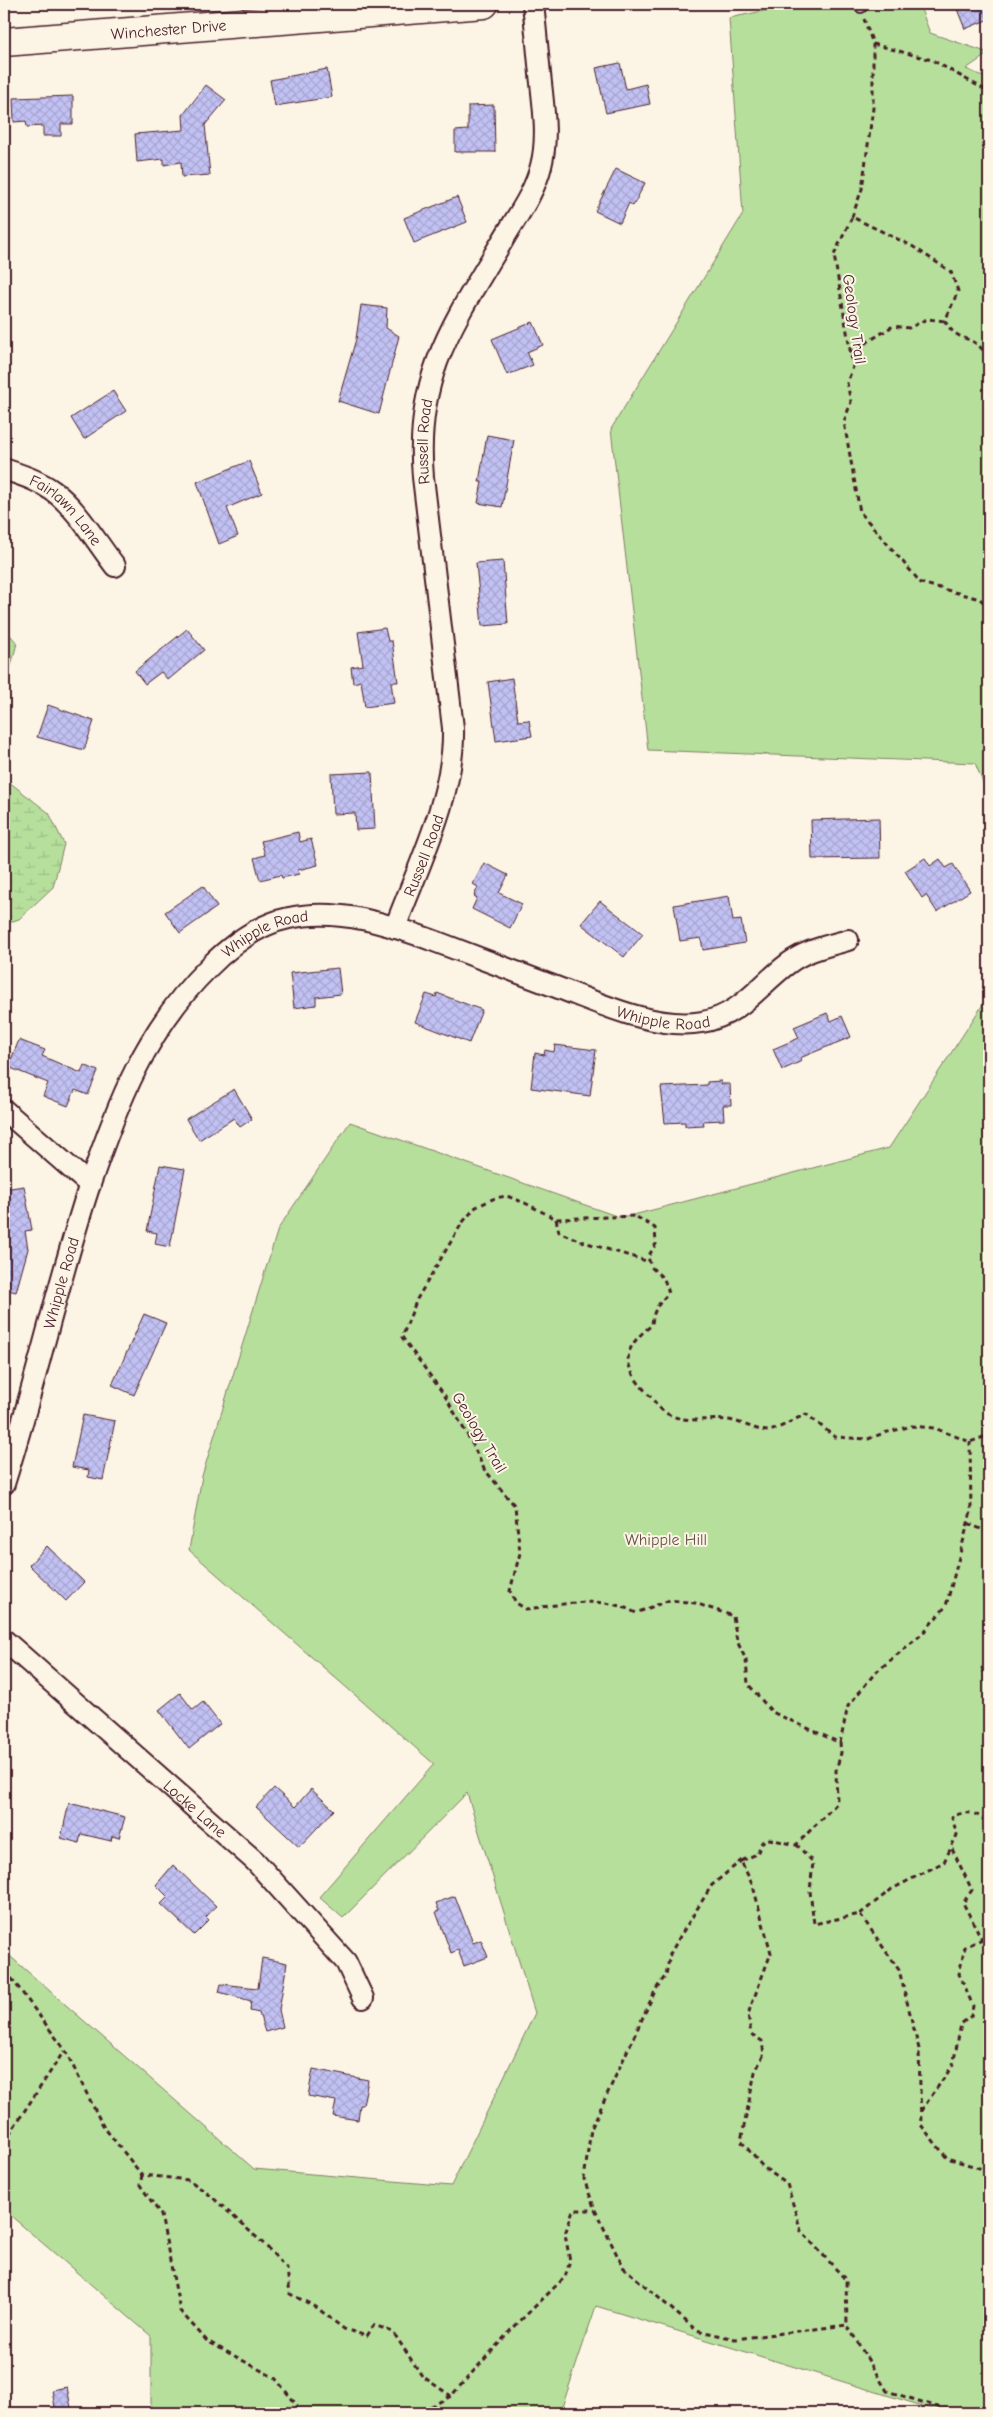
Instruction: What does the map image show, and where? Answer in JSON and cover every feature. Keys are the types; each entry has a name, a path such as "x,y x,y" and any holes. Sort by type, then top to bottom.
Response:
{"street":[{"name":"Winchester Drive","path":"4,42 484,4"},
{"name":"Russell Road","path":"395,928 447,789 453,753 453,728 422,468 424,416 431,380 444,341 530,196 542,164 546,132 533,4"},
{"name":"Fairlawn Lane","path":"4,469 30,478 54,492 68,505 115,566"},
{"name":"Whipple Road","path":"4,1484 20,1433 68,1250 112,1118 147,1047 177,1002 196,980 229,949 266,926 298,916 356,918 395,928 588,999 657,1021 681,1024 714,1019 729,1012 741,1005 795,959 848,940"},
{"path":"4,1110 90,1184"},
{"name":"Locke Lane","path":"4,1640 255,1861 346,1962 363,1998"}],"path":[{"name":"Geology Trail","path":"859,5 873,44 873,108 862,189 852,217 834,255 853,367 847,383 850,402 844,422 860,512 921,584 980,599 989,607"},
{"path":"873,44 932,60 989,92"},
{"path":"852,217 912,246 951,272 958,291 945,321 950,332 981,347 988,359 989,385"},
{"path":"850,354 894,326 909,328 927,320 945,321"},
{"name":"Geology Trail","path":"650,1263 648,1257 656,1244 655,1228 635,1216 556,1219 507,1196 495,1198 476,1207 462,1223 417,1299 402,1338 445,1396 472,1443 484,1469 515,1506 520,1553 510,1591 516,1603 526,1609 601,1601 624,1606 636,1613 670,1600 695,1603 733,1616 737,1641 746,1660 748,1684 772,1712 840,1743"},
{"path":"556,1219 560,1232 579,1241 609,1248 650,1263 651,1267 664,1278 669,1293 653,1312 652,1325 639,1335 630,1346 628,1365 638,1384 666,1413 702,1421 728,1420 770,1431 806,1414 835,1438 868,1439 912,1426 934,1428 970,1442 989,1435"},
{"path":"796,1845 837,1803 836,1770 841,1753 840,1743 848,1706 875,1673 922,1634 946,1606 971,1512 970,1442"},
{"path":"968,1522 989,1532"},
{"path":"989,1661 982,1668 989,1685"},
{"path":"847,2325 735,2339 696,2330 623,2267 595,2210 584,2179 591,2129 652,1998 666,1974 670,1954 679,1938 712,1885 741,1861 757,1854 762,1842 770,1839 796,1845 813,1862 810,1891 814,1924 860,1914 892,1889 944,1862 957,1835 952,1817 961,1812 978,1815 983,1820 989,1819"},
{"path":"952,1848 972,1890 963,1903 982,1939"},
{"path":"741,1861 753,1886 771,1953 748,2014 751,2034 762,2041 764,2054 755,2072 741,2142 763,2167 787,2184 801,2231 846,2280 847,2325 886,2391 919,2403 957,2413"},
{"path":"860,1914 899,1970 919,2049 921,2125 947,2158 989,2171"},
{"path":"921,2111 953,2065 962,2024 971,2016 973,2006 960,1974 965,1947 989,1936"},
{"path":"6,1970 65,2050 103,2126 142,2175 189,2180 211,2196 266,2246 287,2269 290,2294 316,2307 344,2329 367,2336 374,2325 393,2332 422,2376 451,2396"},
{"path":"4,2142 65,2050"},
{"path":"142,2175 140,2185 161,2215 180,2311 207,2341 275,2378 297,2405 299,2413"},
{"path":"425,2413 426,2409 451,2396 510,2331 565,2277 570,2261 564,2234 573,2210 595,2210"}],"green space":[{"path":"797,4 919,4 930,33 989,53 966,69 989,79 989,797 975,763 648,750 611,429 743,214 729,18"},
{"path":"4,628 17,643 11,666 4,677"},
{"path":"4,778 49,813 64,844 53,887 19,919 4,924"},
{"name":"Whipple Hill","path":"989,995 989,2413 945,2413 596,2306 560,2413 151,2413 151,2336 4,2210 4,1951 254,2169 451,2186 535,2013 467,1793 343,1918 319,1897 434,1764 189,1550 202,1476 278,1229 350,1122 622,1218 889,1148"}],"building":[{"path":"955,4 989,4 989,19 965,29"},
{"path":"620,63 626,89 646,84 650,104 606,113 596,68"},
{"path":"327,69 332,97 275,106 270,80"},
{"path":"206,85 226,100 205,125 210,175 182,177 181,162 164,165 164,159 137,162 135,134 184,130 183,115"},
{"path":"73,96 73,124 61,124 61,136 43,136 43,126 27,127 26,121 14,122 13,98"},
{"path":"494,105 495,152 455,152 455,131 468,130 468,106"},
{"path":"616,169 645,183 633,206 629,203 620,223 595,211"},
{"path":"457,197 467,222 414,243 404,218"},
{"path":"361,305 387,308 386,328 399,336 379,414 338,401 356,339"},
{"path":"533,322 543,345 527,352 533,365 507,375 492,339"},
{"path":"113,391 126,411 84,439 71,418"},
{"path":"487,435 514,440 502,507 478,503 482,482 479,482"},
{"path":"249,461 262,493 227,508 238,536 219,544 197,482"},
{"path":"503,561 508,624 482,626 476,563"},
{"path":"385,628 388,641 392,641 398,682 391,682 394,703 365,707 361,681 353,683 351,667 363,665 358,632"},
{"path":"187,629 204,650 168,680 161,672 145,684 135,671"},
{"path":"512,678 518,721 529,720 532,736 496,741 488,682"},
{"path":"48,705 94,721 84,750 37,737"},
{"path":"372,772 375,829 356,830 355,813 333,814 331,774"},
{"path":"879,818 880,858 812,859 811,820"},
{"path":"298,832 300,842 311,839 318,865 298,870 299,874 282,878 281,875 260,880 254,858 265,855 261,841"},
{"path":"925,858 930,866 940,859 946,868 953,864 970,891 937,912 926,895 922,898 905,871"},
{"path":"484,863 508,875 499,893 522,904 510,928 472,909 477,898 474,896 478,887 473,884"},
{"path":"203,886 217,907 180,933 165,912"},
{"path":"729,896 733,921 741,920 745,943 703,950 701,938 680,941 674,905"},
{"path":"600,901 643,934 624,957 581,924"},
{"path":"338,968 341,994 316,997 316,1005 294,1008 290,973"},
{"path":"437,993 482,1010 469,1043 415,1022 426,994 436,997"},
{"path":"827,1013 831,1021 842,1016 851,1037 800,1058 802,1061 782,1070 773,1049 799,1038 794,1027"},
{"path":"19,1040 45,1050 42,1056 81,1073 84,1065 98,1071 88,1095 75,1090 68,1106 43,1096 48,1083 8,1067"},
{"path":"555,1045 596,1050 590,1096 531,1088 535,1053 544,1055 545,1050 554,1052"},
{"path":"721,1081 721,1084 730,1084 731,1105 723,1105 724,1120 703,1121 704,1125 685,1126 685,1122 665,1123 661,1087 707,1085 707,1082"},
{"path":"234,1089 252,1119 240,1127 234,1118 199,1140 186,1119"},
{"path":"160,1165 185,1169 170,1247 155,1244 157,1233 147,1231"},
{"path":"24,1186 32,1230 25,1231 28,1249 16,1292 4,1289 4,1189"},
{"path":"144,1314 166,1323 134,1395 112,1385"},
{"path":"83,1415 115,1421 103,1480 88,1477 89,1470 72,1467"},
{"path":"47,1546 84,1582 66,1601 29,1565"},
{"path":"180,1693 193,1710 203,1702 220,1724 189,1749 159,1710"},
{"path":"274,1788 295,1807 311,1789 334,1810 299,1847 256,1807"},
{"path":"69,1803 125,1817 119,1838 112,1836 111,1841 81,1834 79,1843 61,1838"},
{"path":"173,1865 216,1906 206,1917 209,1920 194,1935 161,1904 168,1897 156,1885"},
{"path":"455,1896 473,1943 481,1940 488,1957 464,1966 458,1950 451,1953 436,1912 439,1911 436,1903"},
{"path":"262,1958 287,1963 279,2010 283,2027 265,2032 259,2013 250,2011 251,2001 219,1992 221,1984 258,1988"},
{"path":"313,2069 368,2080 363,2105 360,2105 358,2120 333,2116 336,2101 308,2096"},
{"path":"67,2387 72,2413 56,2413 52,2390"}]}
